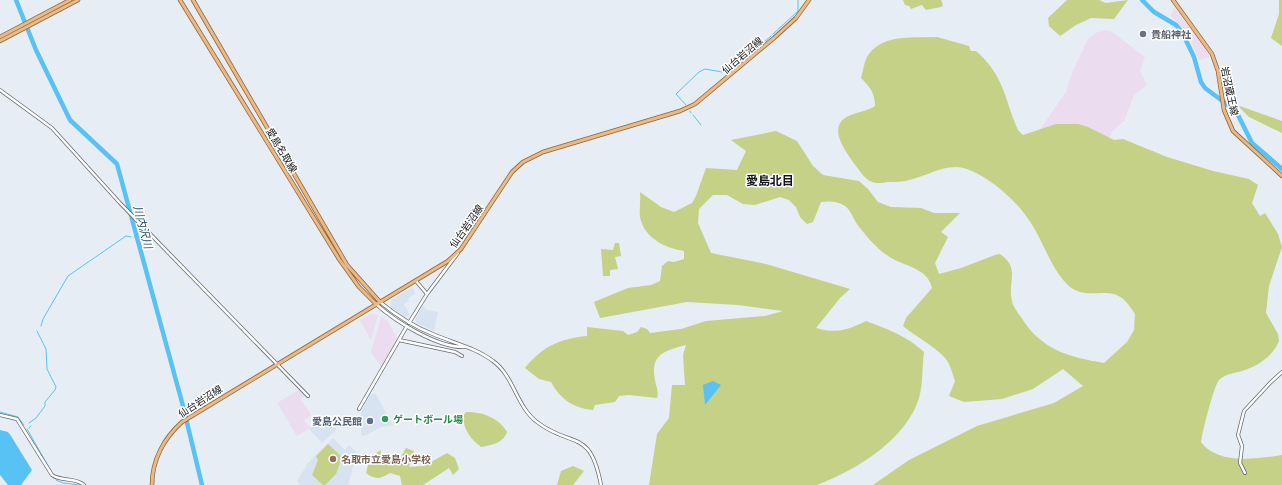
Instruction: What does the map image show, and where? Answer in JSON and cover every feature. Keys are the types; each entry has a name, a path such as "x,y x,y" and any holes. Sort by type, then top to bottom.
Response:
{"main road":[{"path":"31,23 70,0"},
{"path":"0,37 78,0"},
{"name":"愛島名取線","path":"180,0 340,259 359,287 376,304"},
{"name":"愛島名取線","path":"193,0 347,265 380,302"},
{"name":"仙台岩沼線","path":"152,485 154,466 161,447 169,435 183,421 448,261 460,249 512,172 523,162 543,152 680,111 695,104 796,18 809,0"},
{"name":"岩沼蔵王線","path":"1173,0 1212,54 1218,71 1224,110 1236,135 1282,176"},
{"path":"0,41 21,28"}],"street":[{"path":"0,90 52,128 126,210 308,396"},
{"path":"409,323 427,294 460,249"},
{"path":"416,281 427,294"},
{"path":"380,302 409,323 486,356 500,367 505,373 527,412 534,420 544,427 579,442 588,449 596,462 601,485"},
{"path":"376,304 407,326 438,341 460,347 466,347"},
{"path":"359,410 407,326"},
{"path":"399,340 455,352 462,356"},
{"path":"1245,473 1240,463 1242,452 1238,435 1244,411 1282,372"},
{"path":"0,415 17,419 52,475 79,481 84,485"}],"shaded area":[{"path":"1174,8 1204,45 1209,57 1199,60 1188,34 1171,16"},
{"path":"1105,30 1112,32 1145,57 1140,71 1147,85 1134,95 1124,121 1112,132 1108,142 1036,135 1066,92 1072,73 1088,39 1098,32"},
{"path":"413,287 415,294 408,298 409,301 404,304 410,315 405,317 391,307 391,300"},
{"path":"423,306 426,310 438,312 434,331 417,323 415,319"},
{"path":"370,314 378,315 371,340 360,320"},
{"path":"381,317 387,320 397,338 381,367 371,352"},
{"path":"299,390 305,396 300,398 311,415 304,420 310,428 297,436 277,403"},
{"path":"375,393 393,425 381,427 364,436 361,435 361,412 370,395"},
{"path":"320,421 325,426 330,421 336,427 336,430 322,443 309,429"},
{"name":"名取市立愛島小学校","path":"333,438 345,450 349,445 357,453 348,485 300,485 297,481 308,463"}],"green space":[{"path":"903,0 941,0 943,5 941,7 926,10 922,5 911,9 909,6 905,5"},
{"path":"1067,0 1099,0 1106,3 1128,0 1114,19 1091,18 1076,25 1060,36 1049,26 1048,18"},
{"path":"1279,0 1282,0 1282,46 1271,38 1279,14"},
{"path":"937,37 969,46 971,51 976,51 985,60 998,78 1018,130 1023,135 1056,124 1078,124 1088,127 1114,140 1123,139 1167,157 1213,171 1249,179 1258,185 1252,203 1260,216 1265,213 1278,234 1282,247 1269,286 1266,313 1278,334 1279,341 1273,351 1264,360 1248,369 1227,375 1219,380 1211,399 1201,442 1208,449 1217,454 1238,459 1282,455 1282,485 873,485 909,460 977,426 1054,403 1083,386 1063,369 1033,389 1002,399 964,402 949,396 955,381 948,362 934,348 903,326 906,318 932,288 930,282 927,277 918,270 889,257 884,253 865,234 847,207 833,202 821,202 813,222 807,224 800,217 796,207 789,200 780,197 755,205 743,204 727,195 713,195 699,209 698,223 711,253 766,264 850,289 840,298 816,328 836,331 853,327 866,321 904,337 924,352 920,393 912,413 903,427 878,452 848,471 817,485 649,485 657,434 669,418 672,385 685,385 683,355 686,345 671,349 660,355 657,359 654,371 658,391 657,398 629,395 619,396 615,402 595,405 593,410 579,407 568,402 563,398 551,382 539,379 525,368 538,354 552,345 568,339 587,336 587,327 623,331 628,335 637,332 641,327 647,329 650,333 681,329 706,321 765,316 783,311 738,305 687,302 600,318 594,302 628,288 651,285 660,281 662,266 668,261 674,262 684,259 684,251 677,250 656,241 646,231 640,217 640,192 661,207 674,212 692,203 706,168 737,170 746,151 731,140 776,131 797,141 813,166 823,175 859,181 868,189 878,202 891,207 921,208 934,213 960,213 941,232 948,237 935,263 939,274 1000,254 1010,265 1012,270 1011,294 1013,305 1037,337 1068,355 1104,363 1127,342 1134,330 1135,314 1122,298 1115,294 1086,293 1079,292 1071,288 1055,269 1029,219 999,188 972,171 956,167 940,170 906,181 874,183 862,174 842,145 838,129 840,123 850,116 875,106 874,97 871,90 861,78 866,59 873,49 889,40 899,38"},
{"path":"1237,105 1282,121 1282,133 1249,117"},
{"path":"615,243 619,243 621,256 615,257 618,269 610,270 610,276 603,276 601,249 613,250"},
{"path":"466,412 484,414 494,419 507,432 503,439 497,443 481,447 466,430 463,416"},
{"path":"328,444 342,457 336,474 325,485 323,485 312,475 318,460 316,456"},
{"path":"406,448 414,451 409,467 424,466 447,453 455,458 459,469 453,475 449,468 423,485 402,485 400,476 390,473 384,477 375,478 366,473 368,465 375,464 376,453 381,450 380,458 399,460"},
{"path":"573,466 584,471 573,485 557,485 561,471"}],"water":[{"path":"713,381 721,385 705,405 703,385"},
{"path":"0,430 8,432 32,470 21,485 8,485 0,475"}],"waterway":[{"name":"川内沢川","path":"16,0 36,50 70,120 117,164 183,406 202,485"},
{"path":"773,34 798,11 798,0"},
{"path":"1142,0 1154,12 1176,25 1182,32 1194,57 1201,82 1205,88 1236,111 1252,143 1282,169"},
{"path":"740,63 771,36"},
{"path":"686,105 676,94 699,72 705,69 722,72 737,65"},
{"path":"693,115 701,125"},
{"path":"41,326 43,319 68,276 126,236 131,237"},
{"path":"29,423 36,418 56,387 47,369 46,349 37,331"},
{"path":"0,412 18,417 24,425"},
{"path":"27,429 51,471"},
{"path":"56,480 63,483 80,485"}],"place":[{"name":"貴船神社","path":"1143,34"},
{"name":"ゲートボール場","path":"385,419"},
{"name":"愛島公民館","path":"370,421"},
{"name":"名取市立愛島小学校","path":"333,459"}],"district":[{"name":"愛島北目","path":"770,181"}]}
